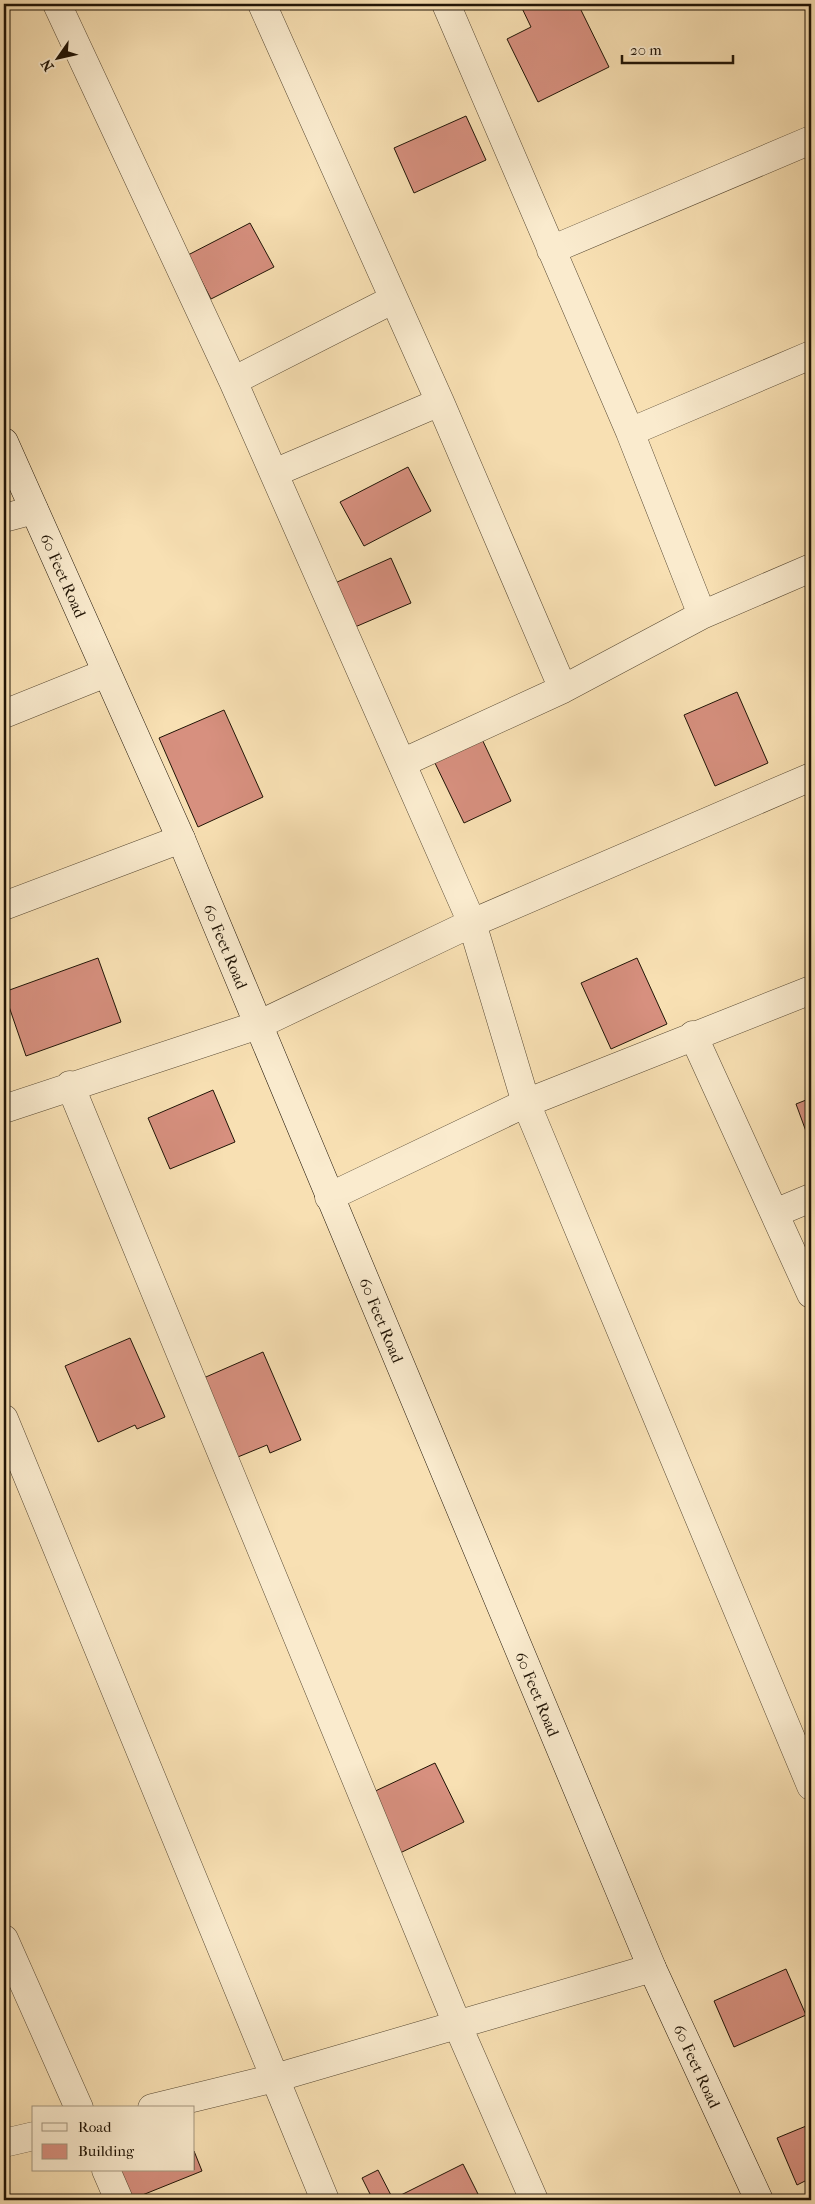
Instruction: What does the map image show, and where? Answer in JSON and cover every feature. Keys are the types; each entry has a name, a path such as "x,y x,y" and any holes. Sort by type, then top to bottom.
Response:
{"street":[{"path":"57,4 233,381 472,923 526,1103 811,1786"},
{"path":"262,4 440,402 563,689"},
{"path":"446,4 630,432 702,614"},
{"path":"551,250 811,140"},
{"path":"233,381 394,299"},
{"path":"630,432 811,355"},
{"path":"274,473 440,402"},
{"name":"60 Feet Road","path":"4,442 181,839 652,1968 759,2200"},
{"path":"4,518 34,510"},
{"path":"402,764 563,689 702,614 811,568"},
{"path":"4,714 106,673"},
{"path":"4,1109 258,1025 472,923 811,777"},
{"path":"4,906 181,839"},
{"path":"329,1197 526,1103 693,1035 811,990"},
{"path":"693,1035 811,1294"},
{"path":"70,1086 456,2024 534,2200"},
{"path":"775,1213 811,1198"},
{"path":"4,1418 325,2200"},
{"path":"4,1939 77,2106"},
{"path":"160,2106 275,2078 652,1968"},
{"path":"4,2143 32,2136"},
{"path":"107,2172 119,2200"}],"building":[{"path":"520,4 578,4 609,67 538,102 507,39 531,27"},
{"path":"466,116 486,160 414,193 394,148"},
{"path":"250,223 274,267 211,299 188,255"},
{"path":"408,467 431,511 364,546 340,502"},
{"path":"391,558 411,603 355,627 335,583"},
{"path":"737,692 768,763 715,786 684,715"},
{"path":"224,710 263,797 198,827 159,738"},
{"path":"481,737 511,801 464,823 433,759"},
{"path":"98,958 121,1022 26,1056 4,992"},
{"path":"637,958 667,1024 611,1049 581,983"},
{"path":"4,1045 8,1056 4,1057"},
{"path":"213,1090 235,1142 170,1169 148,1118"},
{"path":"811,1098 811,1145 796,1104"},
{"path":"130,1338 165,1417 137,1429 135,1425 98,1442 65,1366"},
{"path":"263,1352 301,1440 270,1453 267,1445 233,1459 199,1380"},
{"path":"435,1763 464,1822 398,1854 369,1794"},
{"path":"786,1969 806,2015 734,2047 714,2001"},
{"path":"811,2124 811,2178 797,2185 777,2138"},
{"path":"195,2154 202,2171 130,2200 119,2172 195,2172"},
{"path":"463,2164 481,2200 373,2200 362,2178 378,2170 393,2199"}]}
